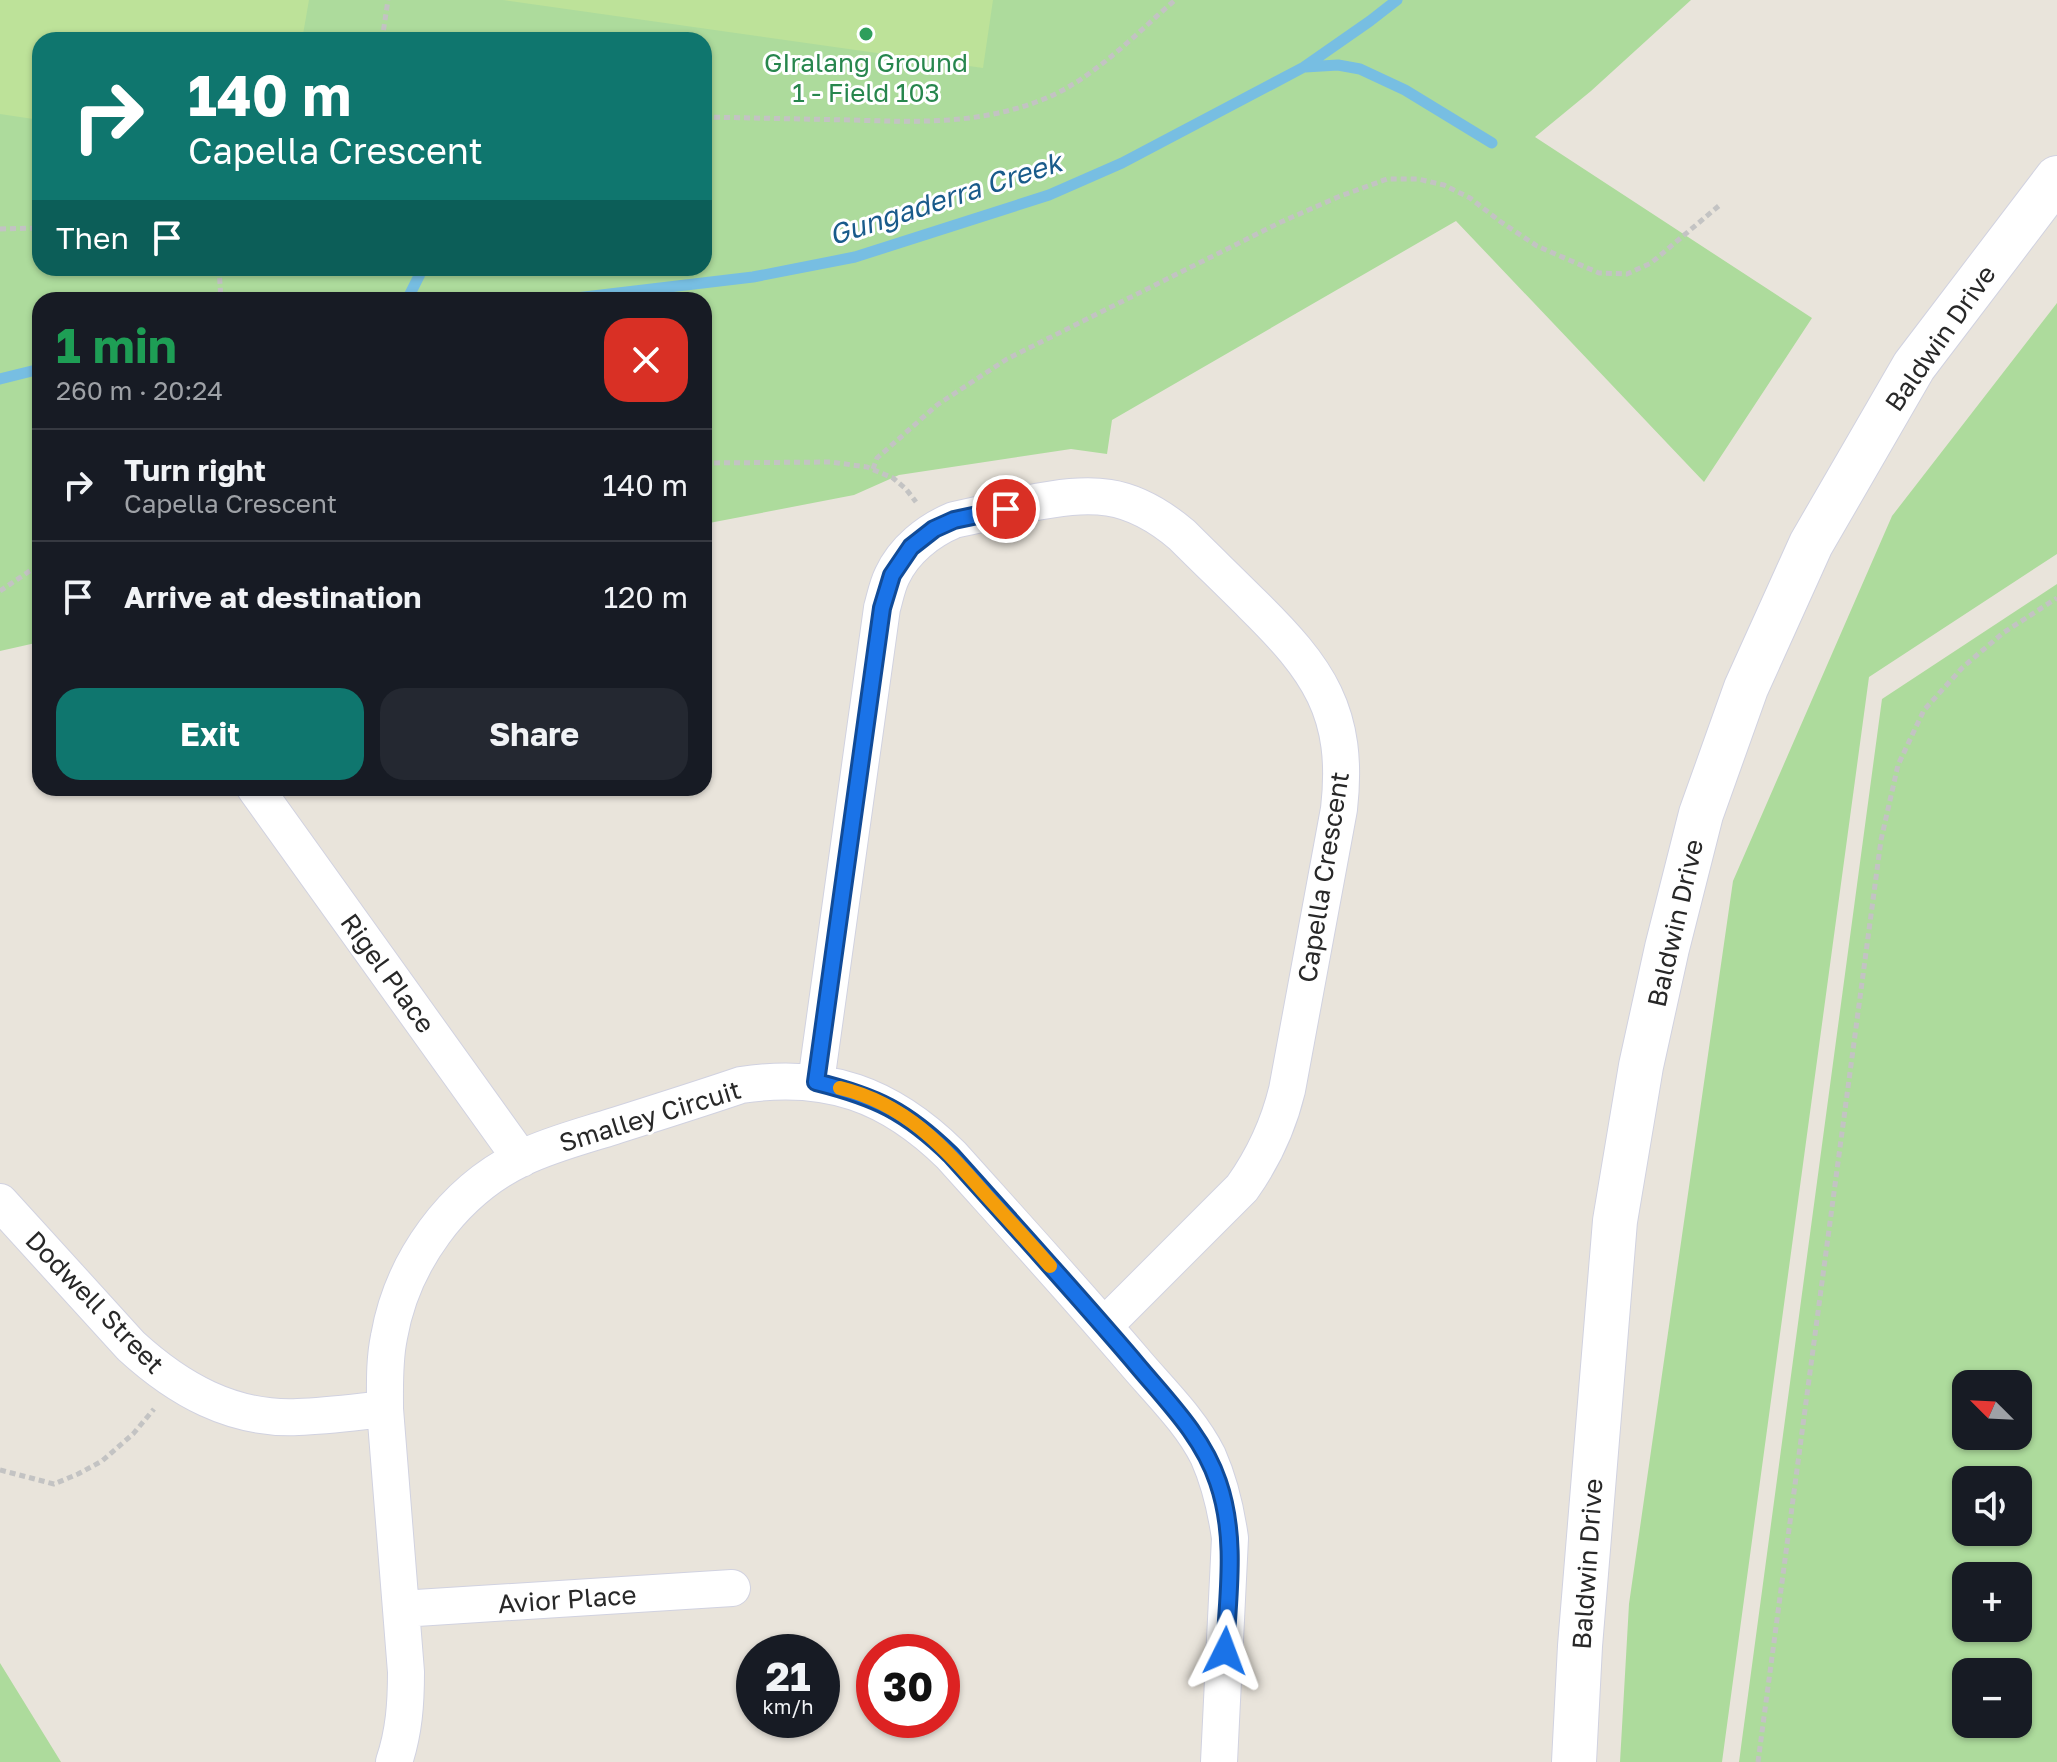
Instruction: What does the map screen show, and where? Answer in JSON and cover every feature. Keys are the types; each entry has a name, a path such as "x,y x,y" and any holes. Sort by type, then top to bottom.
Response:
{"main road":[{"name":"Baldwin Drive","path":"1574,1762 1580,1646 1615,1221 1641,1066 1701,814 1746,688 1811,544 1914,366 2057,178"}],"street":[{"name":"Capella Crescent","path":"816,1082 882,608 892,575 911,547 934,529 954,520 1058,498 1103,496 1146,509 1165,520 1285,636 1317,679 1337,729 1342,782 1280,1116 1270,1142 1242,1188 1104,1326"},
{"name":"Rigel Place","path":"261,796 521,1159"},
{"name":"Smalley Circuit","path":"394,1762 403,1730 406,1701 384,1367 397,1303 409,1273 431,1236 467,1195 521,1159 555,1145 741,1085 766,1081 816,1082 847,1089 904,1115 928,1133 1104,1326 1193,1431 1213,1469 1226,1510 1230,1538 1219,1762"},
{"name":"Dodwell Street","path":"0,1202 131,1346 173,1381 206,1399 235,1410 296,1418 385,1409"},
{"name":"Avior Place","path":"401,1609 732,1588"}],"path":[{"path":"383,32 388,0"},
{"path":"712,117 938,122 991,116 1045,99 1078,80 1175,0"},
{"path":"873,469 877,458 937,405 1007,359 1281,222 1387,179 1418,179 1444,185 1470,198 1537,246 1599,273 1627,274 1651,263 1721,204"},
{"path":"0,229 32,228"},
{"path":"712,463 831,462 873,469 893,478 906,489 934,529"},
{"path":"0,591 32,569"},
{"path":"1758,1762 1881,840 1898,765 1924,710 1963,667 2003,633 2057,598"},
{"path":"0,1470 54,1484 78,1474 102,1461 133,1434 173,1381"}],"green space":[{"path":"0,0 1691,0 1535,137 1812,318 1704,482 1456,221 1112,420 1107,454 1071,449 899,475 854,495 712,522 712,292 32,292 32,644 0,651"},
{"path":"0,0 309,0 303,32 32,32 32,119 0,114"},
{"name":"GIralang Ground 1 - Field 103","path":"503,0 993,0 983,68"},
{"path":"2057,303 2057,554 1869,677 1722,1762 1620,1762 1629,1604 1733,881 1892,516"},
{"path":"2057,584 2057,1762 1739,1762 1882,699"},
{"path":"0,1663 61,1762 0,1762"}],"waterway":[{"name":"Gungaderra Creek","path":"626,292 753,277 855,257 1049,195 1122,163 1304,67 1397,0"},
{"path":"1305,67 1338,65 1360,69 1405,90 1492,143"},
{"path":"411,292 419,276"},
{"name":"Gungaderra Creek","path":"0,379 32,371"}],"slow traffic":[{"path":"840,1088 876,1100 928,1133 1050,1266"}],"place":[{"name":"GIralang Ground 1 - Field 103","path":"866,34"}],"route":[{"path":"1006,509 938,526 911,547 892,575 882,608 816,1082 876,1100 928,1133 1104,1326 1193,1431 1207,1455 1226,1510 1230,1567 1225,1651"}]}
